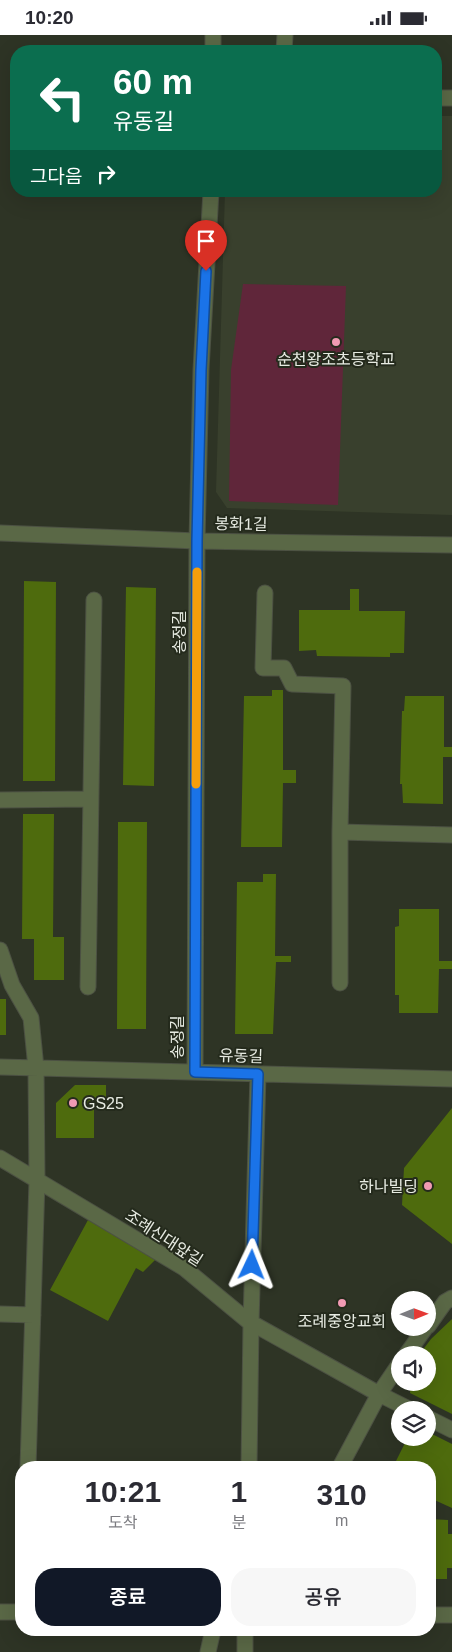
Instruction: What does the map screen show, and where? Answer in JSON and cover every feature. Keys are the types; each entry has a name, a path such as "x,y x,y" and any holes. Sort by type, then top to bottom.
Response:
{"street":[{"name":"송정길","path":"195,1072 197,541 201,370 210,197"},
{"name":"봉화1길","path":"0,533 197,541 452,545"},
{"path":"264,593 263,668 284,668 292,684 343,686 340,832 340,983"},
{"path":"88,987 94,600"},
{"path":"0,800 91,799"},
{"path":"340,832 452,835"},
{"path":"0,950 12,985 31,1018 36,1068 37,1181 28,1461"},
{"name":"유동길","path":"0,1067 452,1079"},
{"path":"249,1461 258,1074"},
{"name":"조례신대앞길","path":"0,1158 184,1268 251,1323 393,1401"},
{"path":"436,1315 445,1303 452,1298"},
{"path":"0,1314 33,1315"},
{"path":"343,1461 379,1394 391,1376"},
{"path":"436,1422 452,1430"},
{"path":"0,1612 15,1612"},
{"path":"436,1615 452,1615"},
{"path":"208,1652 212,1636"},
{"path":"245,1636 245,1652"}],"shaded area":[{"name":"순천왕조초등학교","path":"442,116 452,116 452,515 227,508 216,492 225,197 442,197"},
{"path":"243,284 346,286 338,505 229,501 231,370"}],"building":[{"path":"24,581 56,582 55,781 23,781"},
{"path":"126,587 156,588 154,786 123,785"},
{"path":"350,589 359,589 359,611 405,611 404,653 390,653 390,657 317,656 316,650 299,651 299,610 350,610"},
{"path":"272,690 283,690 283,770 296,770 296,783 283,783 282,847 241,847 244,696 272,696"},
{"path":"405,696 444,696 444,747 452,747 452,757 443,757 443,804 403,803 402,784 400,784 402,711 404,711"},
{"path":"23,814 54,814 53,937 64,937 64,980 34,980 34,939 22,939"},
{"path":"118,822 147,822 146,1029 117,1029"},
{"path":"263,874 276,874 275,956 291,956 291,962 276,962 273,1034 235,1034 237,882 263,882"},
{"path":"399,909 439,909 439,961 452,961 452,969 439,969 438,1013 399,1013 399,995 395,995 395,927 399,926"},
{"path":"0,999 6,999 6,1035 0,1035"},
{"path":"75,1085 106,1085 106,1102 94,1102 94,1138 56,1138 56,1103"},
{"name":"하나빌딩","path":"452,1108 452,1244 402,1205 404,1168"},
{"path":"88,1220 157,1258 143,1272 136,1268 108,1321 50,1290"},
{"path":"452,1319 452,1414 436,1406 436,1401 426,1401 410,1393 410,1391 436,1391 436,1346 426,1346"},
{"path":"436,1436 452,1444 452,1508 436,1501 436,1461 396,1461 404,1446 436,1446"},
{"path":"436,1519 448,1520 448,1534 452,1534 452,1568 447,1568 447,1579 436,1579"}],"slow traffic":[{"path":"196,784 197,572"}],"place":[{"name":"순천왕조초등학교","path":"336,342"},
{"name":"GS25","path":"73,1103"},
{"name":"하나빌딩","path":"428,1186"},
{"name":"조례중앙교회","path":"342,1303"}],"route":[{"path":"206,271 201,370 197,541 195,1072 258,1074 252,1265"}]}
